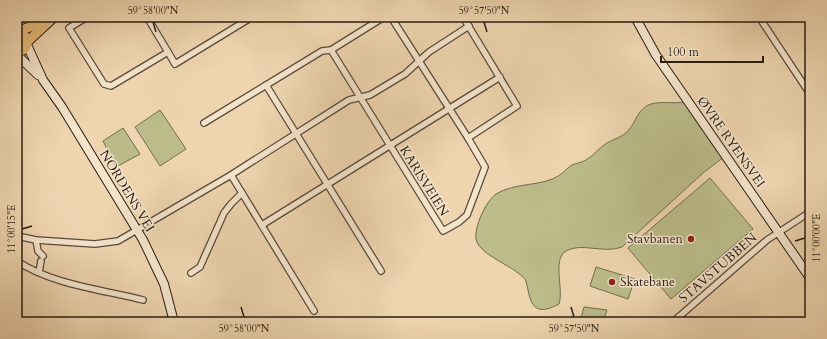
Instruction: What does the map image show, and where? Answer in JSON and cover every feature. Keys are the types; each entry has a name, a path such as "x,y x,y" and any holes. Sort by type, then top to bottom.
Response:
{"main road":[{"path":"18,31 34,27 53,18"},
{"path":"17,54 24,50 27,44 53,18"},
{"path":"18,31 26,36 27,44"}],"street":[{"path":"87,17 69,28 104,84 108,86 115,85 168,52"},
{"path":"147,17 175,64 252,17"},
{"path":"238,17 242,23"},
{"path":"204,123 322,51 330,50 384,17"},
{"name":"KARISVEIEN","path":"330,50 443,231 459,222 467,215 485,167 392,17"},
{"path":"463,17 517,106 468,138"},
{"name":"ØVRE RYENSVEI","path":"635,17 656,55 810,278"},
{"path":"759,17 810,94"},
{"path":"17,236 36,240 95,244 108,244 118,241 231,175 349,100 370,95 405,74 429,52 469,26"},
{"name":"NORDENS VEI","path":"27,44 43,80 68,117 137,230 161,276 174,322"},
{"name":"NORDENS VEI","path":"17,54 43,80"},
{"name":"KARISVEIEN","path":"262,225 500,77"},
{"path":"266,85 381,271"},
{"path":"231,175 314,311"},
{"path":"191,273 200,268 224,213 242,193"},
{"name":"STAVSTUBBEN","path":"674,321 767,240 810,212"},
{"path":"36,240 38,251 42,258 39,272"},
{"path":"17,261 48,277 143,300"}],"green space":[{"path":"684,102 728,154 704,172 622,247 615,249 579,248 566,251 562,255 559,267 559,304 547,309 538,309 532,302 526,281 522,276 484,251 476,239 479,221 488,202 492,197 503,190 553,179 572,165 586,160 604,145 626,133 640,112 647,106 659,103"},
{"path":"160,110 186,149 160,166 135,127"},
{"path":"123,128 140,154 116,167 103,141"},
{"name":"Stavbanen","path":"710,178 753,229 671,299 628,248"},
{"name":"Skatebane","path":"596,267 635,279 628,299 590,286"},
{"path":"584,307 607,310 603,322 580,322"}],"place":[{"name":"Stavbanen","path":"691,239"},
{"name":"Skatebane","path":"612,282"}]}
